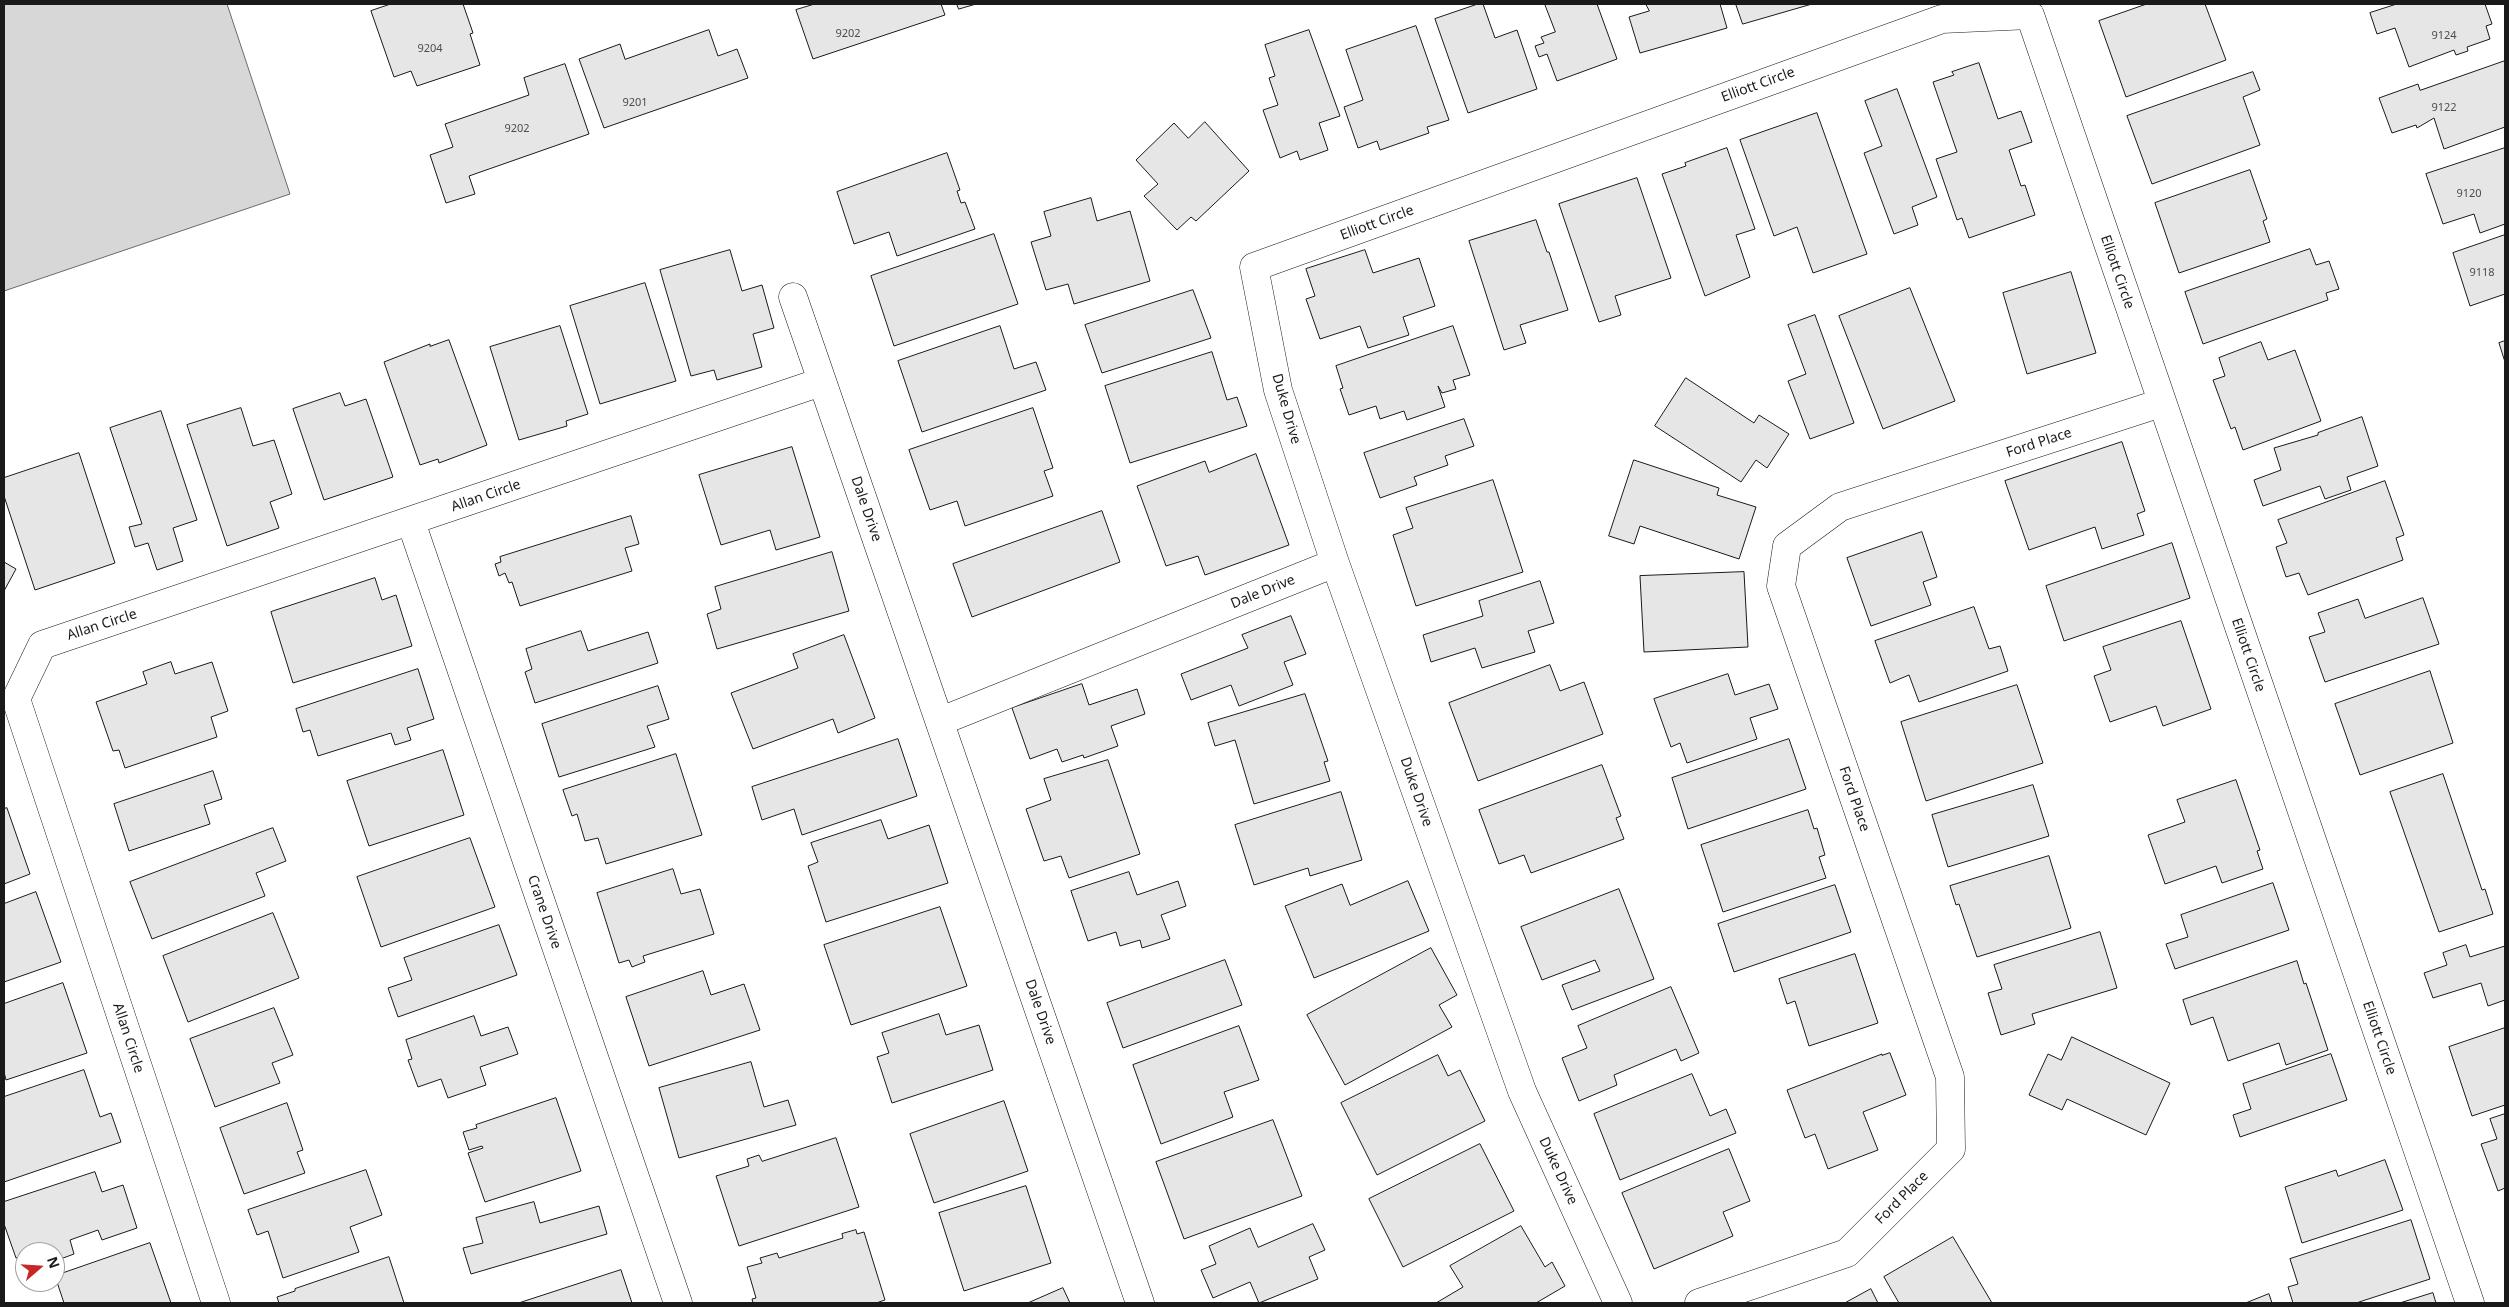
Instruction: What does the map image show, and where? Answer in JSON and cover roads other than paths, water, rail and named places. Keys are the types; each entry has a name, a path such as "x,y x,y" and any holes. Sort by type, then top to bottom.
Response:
{"street":[{"name":"Elliott Circle","path":"1254,267 1942,19 2030,15 2470,1303"},
{"name":"Duke Drive","path":"1254,267 1278,390 1335,563 1522,1092 1618,1303"},
{"name":"Dale Drive","path":"792,298 941,721 1140,1303"},
{"name":"Allan Circle","path":"216,1303 16,699 42,645 821,382"},
{"name":"Ford Place","path":"1699,1303 1847,1253 1951,1149 1950,1077 1781,586 1787,546 1840,507 2161,403"},
{"name":"Crane Drive","path":"411,522 678,1303"},
{"name":"Dale Drive","path":"941,721 1335,563"}]}
